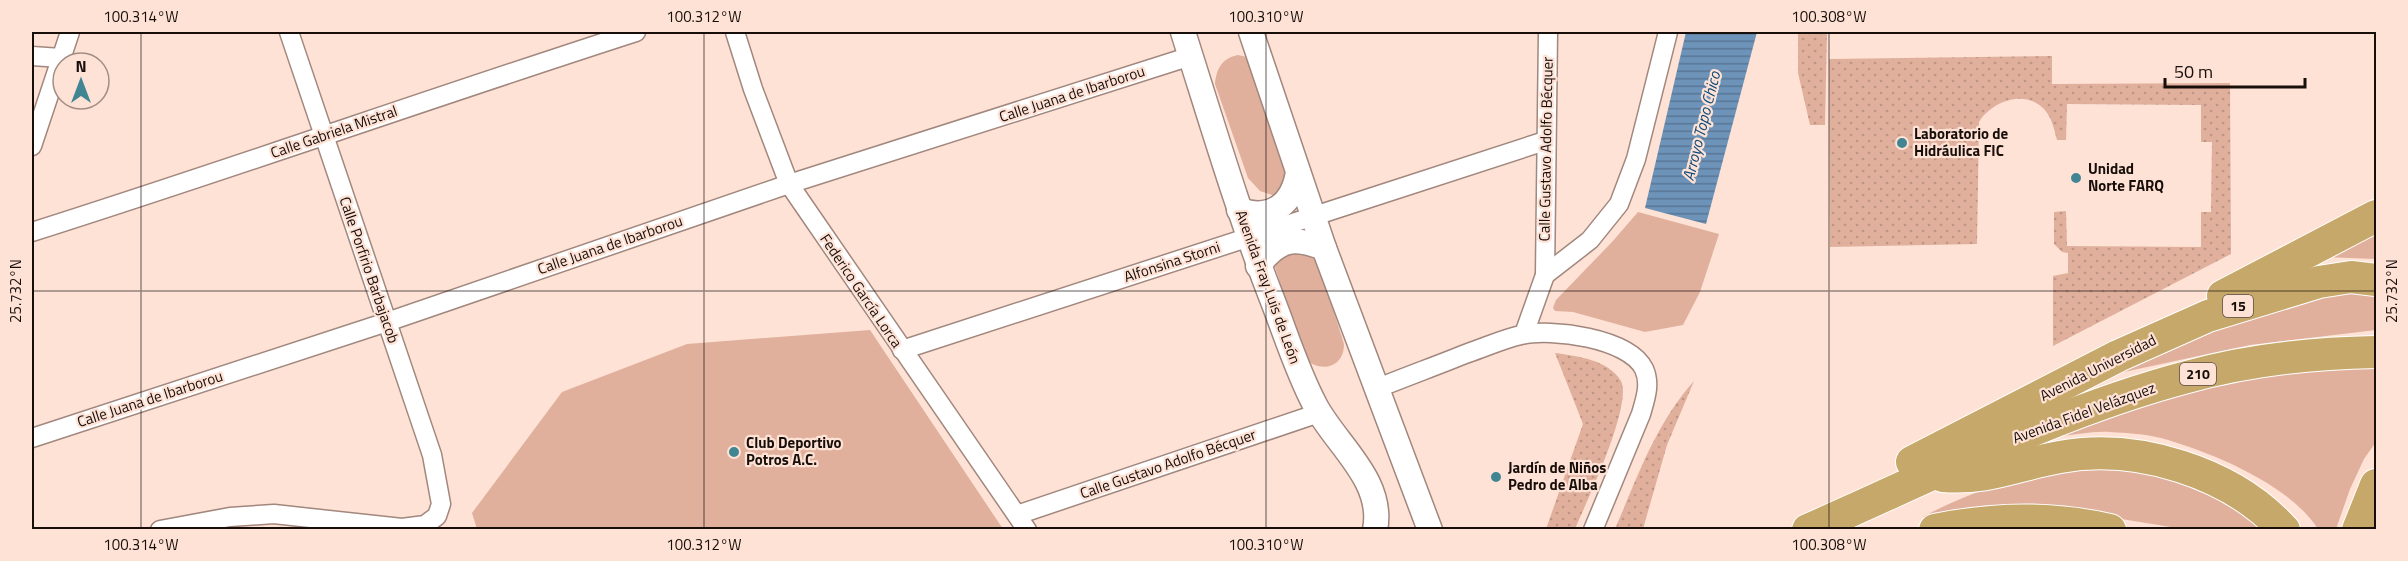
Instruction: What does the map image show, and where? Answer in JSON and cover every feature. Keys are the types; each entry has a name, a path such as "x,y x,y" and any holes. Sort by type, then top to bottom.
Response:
{"highway":[{"path":"2118,356 2178,318 2376,216"},
{"name":"Avenida Universidad","path":"1842,514 1872,486 1901,467 2118,356 2200,320 2263,298 2336,279 2376,280"},
{"name":"Avenida Fidel Velázquez","path":"1808,530 2028,432 2188,376 2290,358 2376,352"},
{"path":"1933,475 1981,476 2039,461 2077,455 2139,458 2177,466 2220,482 2252,500 2284,530"},
{"path":"2358,530 2376,485"},
{"path":"1935,530 2010,520 2055,522 2110,530"}],"street":[{"path":"64,51 70,32"},
{"name":"Calle Porfirio Barbajacob","path":"160,530 253,514 274,514 410,528 432,521 441,510 441,498 432,455 290,32"},
{"name":"Calle Gabriela Mistral","path":"32,232 159,192 323,135 636,32"},
{"name":"Federico García Lorca","path":"735,32 753,89 789,184 1022,522"},
{"name":"Avenida Fray Luis de León","path":"1183,32 1258,266 1304,384 1319,413 1354,460 1367,482 1374,502 1375,530"},
{"path":"1251,32 1324,248 1430,530"},
{"name":"Calle Gustavo Adolfo Bécquer","path":"1524,334 1545,275 1548,32"},
{"path":"1545,275 1590,240 1619,204 1636,159 1668,32"},
{"path":"32,56 51,57"},
{"name":"Calle Juana de Ibarborou","path":"32,438 387,322 789,184 1191,56"},
{"path":"32,146 51,90"},
{"name":"Alfonsina Storni","path":"902,350 1545,141"},
{"path":"1239,210 1258,214 1278,208 1291,195 1296,185 1298,172"},
{"path":"1258,266 1268,252 1285,242 1296,240 1324,248"},
{"path":"1378,388 1524,334 1578,336 1604,342 1623,350 1638,360 1644,370 1647,387 1641,414 1593,530"},
{"name":"Calle Gustavo Adolfo Bécquer","path":"1022,522 1319,413"}],"shaded area":[{"path":"1798,32 1827,32 1825,125 1810,125 1798,73"},
{"path":"1232,56 1247,57 1290,177 1275,196 1260,191 1248,178 1215,84 1221,65"},
{"path":"2052,56 2052,84 2230,83 2231,254 2053,346 2053,276 2068,273 2068,253 2062,252 2054,244 2054,212 2066,211 2067,246 2201,247 2201,212 2211,212 2212,142 2201,142 2201,105 2067,104 2066,140 2057,140 2047,112 2036,103 2019,99 2000,103 1979,122 1977,244 1830,247 1829,59"},
{"path":"1638,212 1719,234 1700,292 1683,325 1645,332 1573,312 1555,311 1553,308 1556,300"},
{"path":"2376,229 2376,259 2323,257"},
{"path":"1282,252 1316,254 1344,344 1340,359 1330,366 1317,366 1304,358 1275,267 1277,258"},
{"path":"2376,288 2376,330 2250,345 2105,376 2260,302"},
{"name":"Club Deportivo Potros A.C.","path":"870,330 1003,529 477,529 472,513 562,392 687,344"},
{"path":"1555,353 1592,360 1609,368 1621,381 1623,393 1615,432 1575,529 1546,529 1583,424"},
{"path":"2324,367 2376,367 2376,442 2364,459 2350,489 2336,529 2318,529 2305,513 2269,484 2225,461 2181,444 2129,433 2090,433 2055,437 2128,410 2239,379"},
{"path":"1694,381 1667,445 1643,529 1615,529 1658,433 1668,415"},
{"path":"2104,460 2183,472 2276,529 2183,529 2029,504 1923,517 1967,496 2011,481"}],"water":[{"name":"Arroyo Topo Chico","path":"1686,32 1757,32 1706,224 1645,208"}],"place":[{"name":"Laboratorio de Hidráulica FIC","path":"1902,143"},
{"name":"Unidad Norte FARQ","path":"2076,178"},
{"name":"Club Deportivo Potros A.C.","path":"734,452"},
{"name":"Jardín de Niños Pedro de Alba","path":"1496,477"}]}
